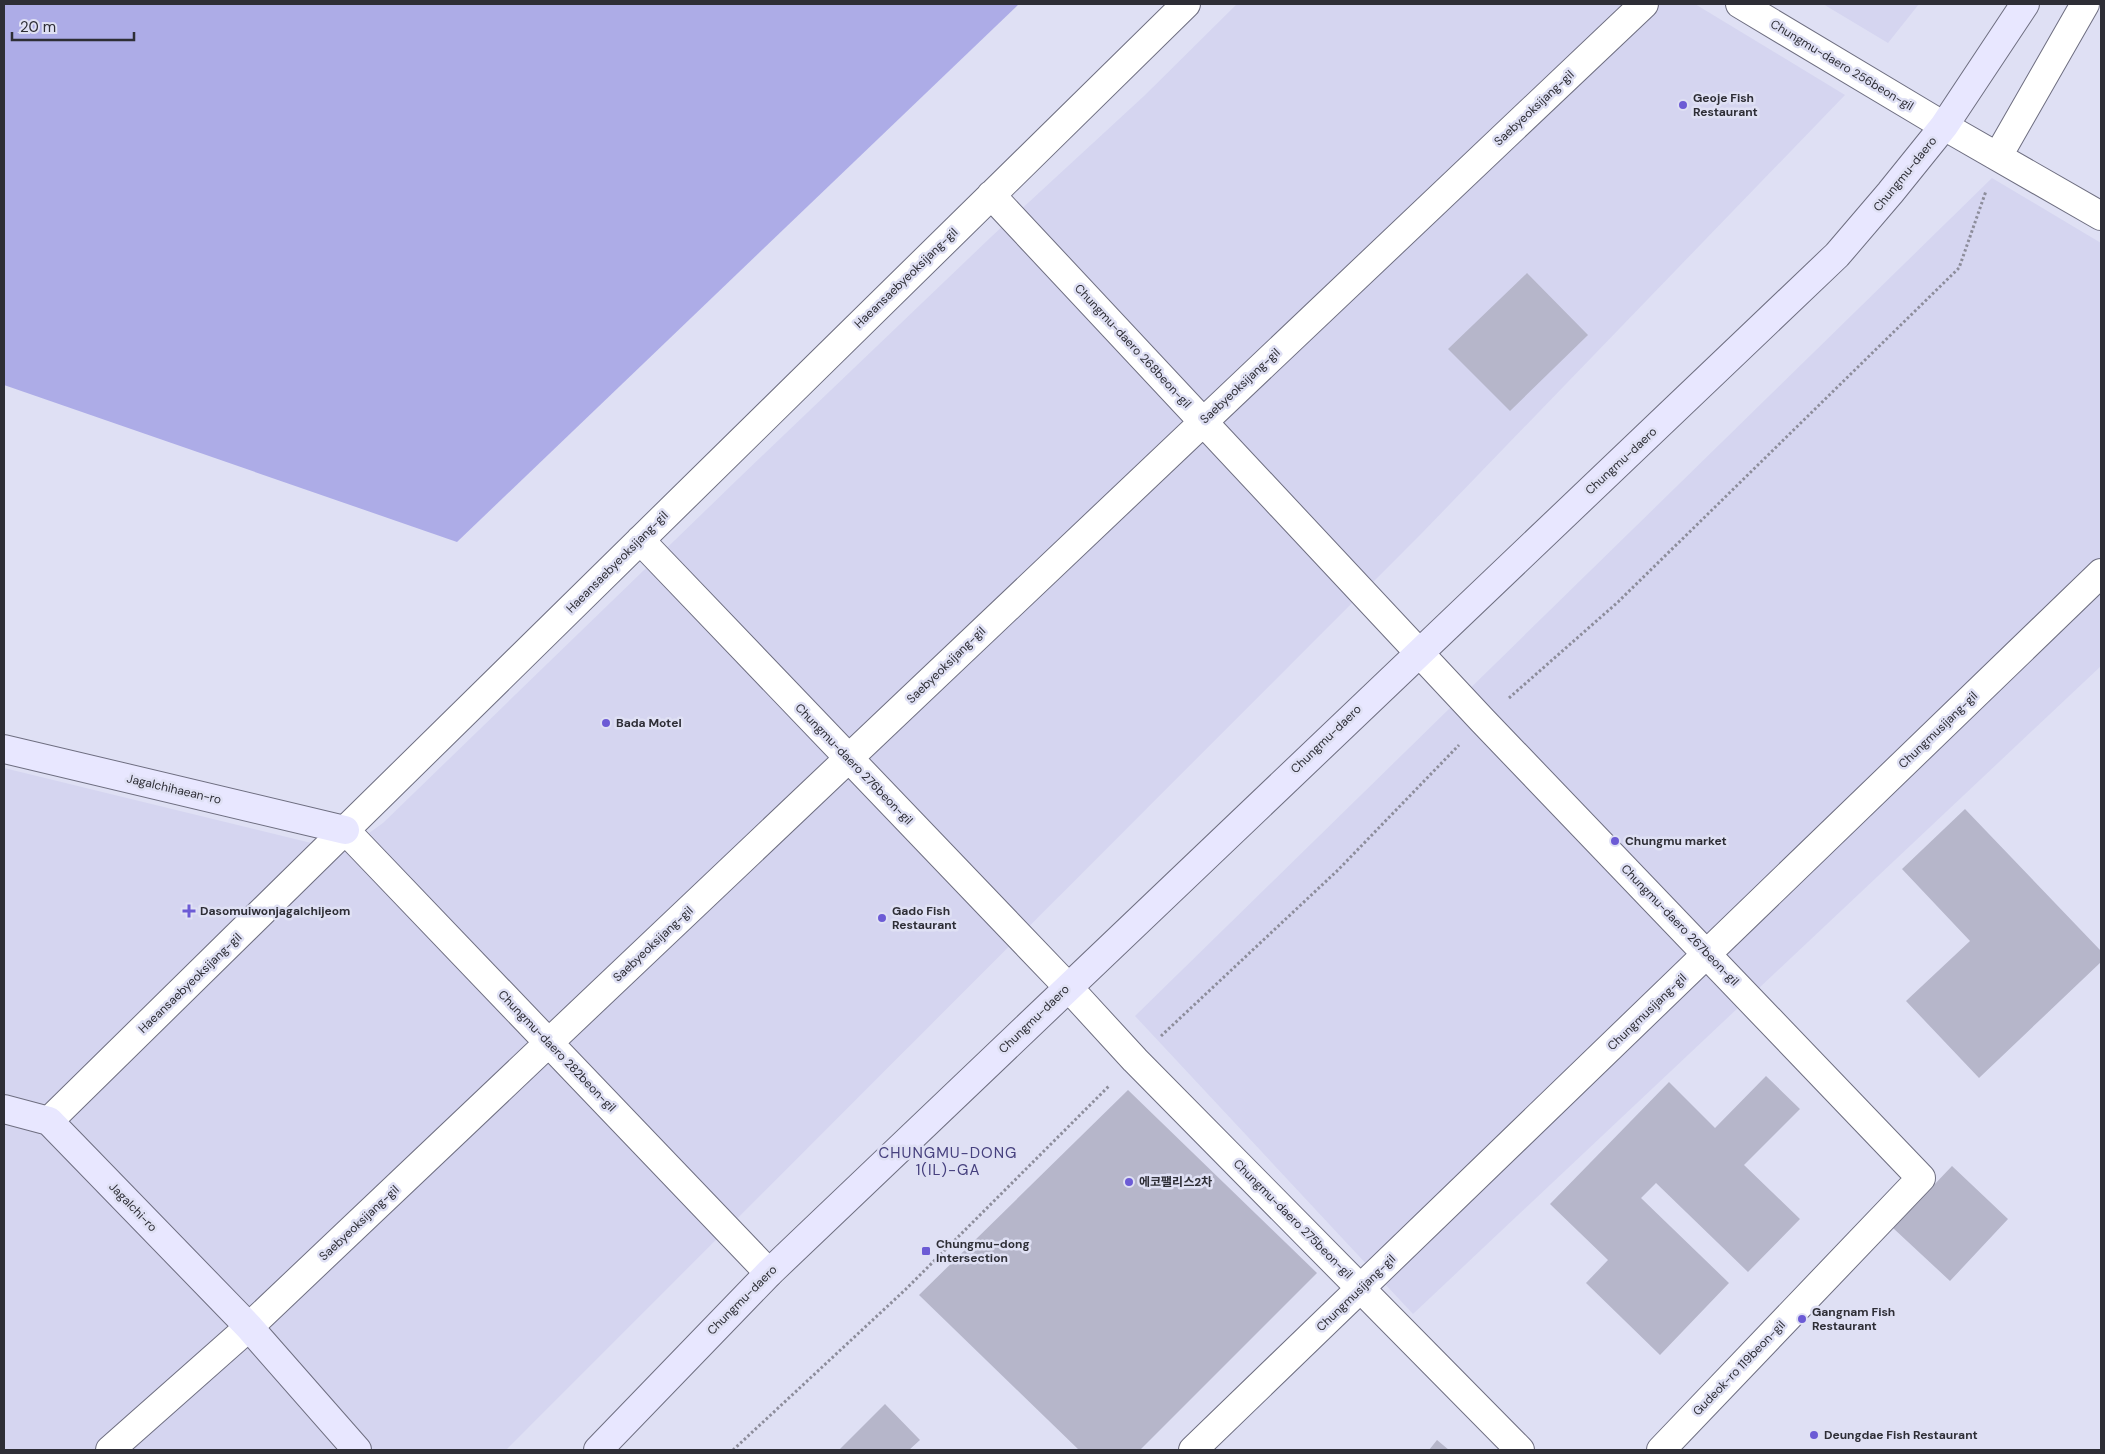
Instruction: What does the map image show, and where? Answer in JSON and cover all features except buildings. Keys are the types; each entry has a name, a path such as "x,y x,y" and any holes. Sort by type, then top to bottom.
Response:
{"main road":[{"name":"Chungmu-daero","path":"598,1450 618,1427 769,1273 1419,650 1630,454 1837,255 1944,126 2025,4"},
{"name":"Jagalchihaean-ro","path":"4,749 345,830"},
{"path":"4,1109 49,1121"},
{"name":"Jagalchi-ro","path":"49,1121 249,1327 357,1450"},
{"path":"603,1450 618,1427"}],"street":[{"name":"Haeansaebyeoksijang-gil","path":"49,1121 1186,4"},
{"name":"Saebyeoksijang-gil","path":"249,1327 1644,4"},
{"name":"Chungmu-daero 256beon-gil","path":"1740,4 1944,126 2101,216"},
{"path":"1998,156 2085,4"},
{"name":"Chungmu-daero 268beon-gil","path":"991,195 1419,650"},
{"name":"Chungmu-daero 276beon-gil","path":"640,540 1068,987"},
{"name":"Chungmusijang-gil","path":"1193,1450 2101,573"},
{"name":"Chungmu-daero 267beon-gil","path":"1419,650 1483,721 1921,1178"},
{"name":"Chungmu-daero 282beon-gil","path":"345,830 769,1273"},
{"name":"Chungmu-daero 275beon-gil","path":"1068,987 1135,1060 1520,1450"},
{"name":"Gudeok-ro 119beon-gil","path":"1661,1450 1921,1178"},
{"path":"110,1450 249,1327"}],"path":[{"path":"733,1450 906,1289 1135,1060 1338,870 1483,721 1618,602 1959,268 1998,156"}],"shaded area":[{"path":"1237,4 1695,4 1845,95 1422,533 506,1450 4,1450 4,768 344,851 383,823 739,478 991,237 1144,96"},
{"path":"1823,4 1919,4 1888,43"},
{"name":"Chungmu market","path":"1992,178 2101,243 2101,666 1413,1314 1135,1016"}],"water":[{"path":"4,4 1019,4 457,542 4,385"}],"place":[{"name":"Geoje Fish Restaurant","path":"1683,105"},
{"name":"Bada Motel","path":"606,723"},
{"name":"Chungmu market","path":"1615,841"},
{"name":"Dasomuiwonjagalchijeom","path":"189,911"},
{"name":"Gado Fish Restaurant","path":"882,918"},
{"name":"에코팰리스2차","path":"1129,1182"},
{"name":"Chungmu-dong Intersection","path":"926,1251"},
{"name":"Gangnam Fish Restaurant","path":"1802,1319"},
{"name":"Deungdae Fish Restaurant","path":"1814,1435"}],"district":[{"name":"CHUNGMU-DONG 1(IL)-GA","path":"948,1162"}]}
